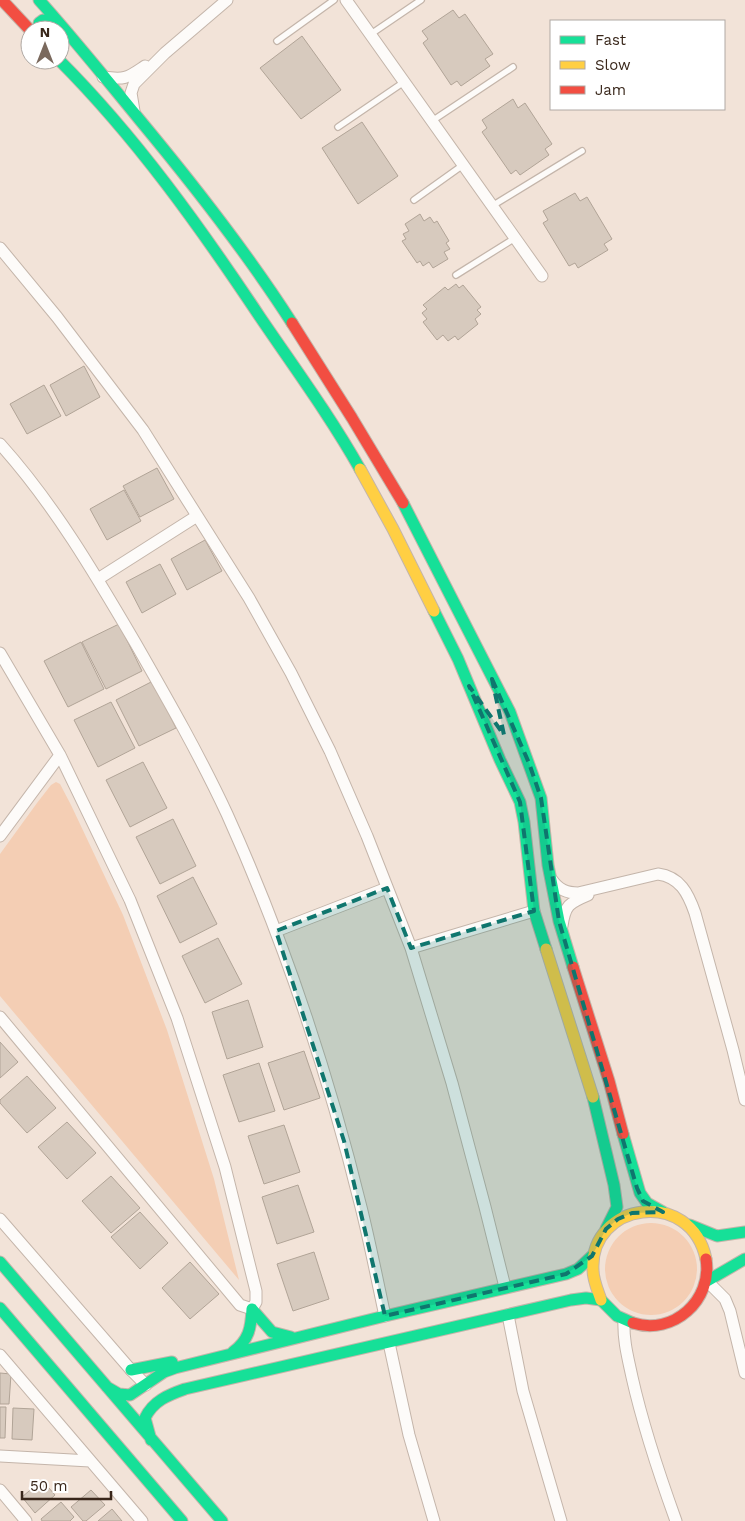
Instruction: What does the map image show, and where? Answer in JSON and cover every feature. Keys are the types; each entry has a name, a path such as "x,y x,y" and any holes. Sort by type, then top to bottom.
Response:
{"street":[{"path":"2,0 21,20"},
{"path":"135,113 131,93 134,84 165,53 228,0"},
{"path":"346,0 542,276"},
{"path":"12,10 32,5 82,50"},
{"path":"70,39 82,50 135,113 242,250 322,370 403,504 510,712 541,798 550,877 561,928 609,1081 637,1188 643,1201 694,1227 718,1236 745,1232"},
{"path":"103,76 117,79 127,78 165,53"},
{"path":"69,70 86,87 132,142 191,217 306,383 356,463 393,529 441,622 520,802 534,910 589,1082 614,1185 617,1207 592,1256 591,1272 594,1286 601,1300 611,1312 624,1320 639,1325 655,1326 670,1322 684,1314 696,1303 707,1281 706,1257 700,1241 691,1228 678,1218"},
{"path":"0,248 57,317 143,430 249,598 291,673 330,751 367,836 411,948 452,1083 486,1207 504,1288"},
{"path":"0,444 58,518 98,578 198,755 226,812 276,931 323,1068 361,1207 385,1316"},
{"path":"98,578 197,516"},
{"path":"0,652 60,754 130,900 178,1018 225,1167 256,1291 256,1302 252,1309 247,1340 233,1352"},
{"path":"469,686 488,710 494,709 497,701 492,679"},
{"path":"507,774 496,732 500,725 505,724 510,729 529,763"},
{"path":"0,836 60,754"},
{"path":"550,877 557,887 571,893 613,886 658,874 666,875 676,880 690,898 734,1050 745,1100"},
{"path":"561,928 564,914 571,903 613,886"},
{"path":"276,931 387,888"},
{"path":"411,948 534,910"},
{"path":"0,1017 240,1305 252,1309 276,1335 296,1337"},
{"path":"606,1230 618,1220 632,1213 648,1210 663,1212"},
{"path":"0,1219 131,1370 148,1383 158,1381 163,1386 165,1392 160,1400"},
{"path":"107,1387 124,1396 137,1391 164,1372 183,1366 233,1352 566,1274 578,1269 592,1256"},
{"path":"707,1281 745,1259"},
{"path":"0,1262 222,1521"},
{"path":"707,1281 725,1299 730,1311 745,1373"},
{"path":"151,1440 145,1418 150,1407 169,1395 185,1389 571,1300 586,1298 601,1300"},
{"path":"0,1308 182,1521"},
{"path":"508,1315 523,1391 561,1521"},
{"path":"624,1320 623,1334 636,1392 676,1521"},
{"path":"389,1343 409,1436 434,1521"},
{"path":"131,1370 179,1361 214,1358"},
{"path":"2,1360 142,1521"},
{"path":"183,1366 174,1373 173,1382 176,1386 185,1389"},
{"path":"0,1456 90,1460"},
{"path":"0,1490 26,1521"}],"lane":[{"path":"277,42 334,0"},
{"path":"370,34 421,0"},
{"path":"432,121 513,67"},
{"path":"338,127 404,82"},
{"path":"492,206 582,151"},
{"path":"414,200 463,164"},
{"path":"456,276 515,238"}],"highlighted area":[{"path":"492,679 529,763 541,798 559,921 637,1188 643,1201 663,1212 632,1213 618,1219 606,1229 592,1256 566,1274 385,1316 344,1141 276,931 387,888 411,948 534,911 520,802 469,686 504,735"}],"shaded area":[{"path":"56,782 60,784 71,805 123,915 167,1030 214,1179 239,1280 0,996 0,854 51,785"},
{"path":"651,1223 669,1226 684,1236 694,1251 697,1269 694,1287 684,1302 669,1312 651,1315 633,1312 618,1302 608,1287 605,1269 608,1251 618,1236 633,1226"}],"building":[{"path":"453,10 459,18 465,14 493,54 485,59 490,66 461,86 457,81 451,85 423,43 428,39 422,31"},
{"path":"302,36 341,90 301,119 260,68"},
{"path":"513,99 518,108 525,103 552,144 545,149 549,155 520,175 516,170 511,174 482,132 487,128 482,120"},
{"path":"362,122 398,176 358,204 322,148"},
{"path":"575,193 580,201 587,197 612,239 604,244 608,250 578,268 575,263 569,266 543,223 548,220 543,211"},
{"path":"420,214 424,221 430,217 434,223 437,221 449,241 446,243 450,249 444,252 448,259 433,268 429,262 423,266 420,261 417,263 402,241 406,239 403,234 409,231 405,224"},
{"path":"456,284 459,288 463,285 481,307 477,310 481,314 475,319 478,324 458,340 455,336 448,341 443,335 437,340 423,322 427,319 422,313 427,309 423,305 445,287 448,290"},
{"path":"84,366 100,397 66,416 50,385"},
{"path":"44,385 61,416 27,434 10,404"},
{"path":"157,468 174,499 140,517 123,486"},
{"path":"124,490 141,521 107,540 90,509"},
{"path":"205,540 222,571 187,590 171,559"},
{"path":"160,564 176,594 142,613 126,582"},
{"path":"119,624 142,671 106,689 82,642"},
{"path":"81,642 104,689 68,707 44,661"},
{"path":"153,681 176,728 139,746 116,700"},
{"path":"111,702 135,748 98,767 74,720"},
{"path":"143,762 167,808 130,827 106,780"},
{"path":"173,819 196,866 160,884 136,837"},
{"path":"193,877 217,924 180,943 157,896"},
{"path":"218,938 242,984 205,1003 182,956"},
{"path":"248,1000 263,1047 227,1059 212,1012"},
{"path":"0,1042 18,1062 0,1078"},
{"path":"304,1051 320,1098 284,1110 268,1063"},
{"path":"259,1063 275,1111 239,1122 223,1075"},
{"path":"27,1076 56,1108 27,1133 0,1103 0,1100"},
{"path":"67,1122 96,1153 67,1179 38,1147"},
{"path":"284,1125 300,1172 264,1184 248,1136"},
{"path":"111,1176 140,1208 111,1233 82,1201"},
{"path":"298,1185 314,1232 277,1244 262,1197"},
{"path":"140,1212 168,1243 140,1269 111,1237"},
{"path":"314,1252 329,1299 293,1311 277,1264"},
{"path":"190,1262 219,1294 190,1319 162,1288"},
{"path":"0,1373 11,1374 9,1404 0,1404"},
{"path":"0,1407 6,1407 5,1438 0,1438"},
{"path":"13,1408 34,1409 32,1440 12,1439"},
{"path":"42,1480 55,1495 35,1513 22,1497"},
{"path":"91,1490 105,1505 86,1521 83,1521 71,1507"},
{"path":"61,1502 74,1517 70,1521 42,1521 41,1519"},
{"path":"112,1509 122,1521 98,1521"}],"traffic: fast":[{"path":"39,0 90,59 199,193 238,244 292,323"},
{"path":"69,70 141,151 190,216 312,392 360,469"},
{"path":"403,503 510,712 541,798 548,865 559,921 573,967"},
{"path":"434,611 458,659 500,760 520,802 534,911 546,949"},
{"path":"593,1097 614,1185 617,1207 606,1229"},
{"path":"623,1134 640,1193 647,1203 663,1212"},
{"path":"690,1225 717,1236 745,1232"},
{"path":"107,1387 119,1394 130,1395 164,1372 175,1368 566,1274 578,1269 592,1256"},
{"path":"707,1281 745,1259"},
{"path":"0,1262 222,1521"},
{"path":"151,1440 145,1418 148,1412 162,1399 185,1389 571,1300 586,1298 601,1300 617,1316 633,1323"},
{"path":"0,1308 182,1521"},
{"path":"252,1309 272,1332 291,1337"},
{"path":"233,1352 246,1338 251,1322 252,1309"},
{"path":"131,1370 172,1362"}],"traffic: slow":[{"path":"360,469 393,529 434,611"},
{"path":"546,949 593,1097"},
{"path":"601,1300 593,1274 596,1247 607,1229 623,1218 642,1212 663,1213 681,1221 697,1236 706,1259"}],"traffic: jam":[{"path":"2,0 21,20"},
{"path":"292,323 403,503"},
{"path":"573,967 609,1081 623,1134"},
{"path":"633,1323 648,1326 662,1324 676,1319 687,1311 697,1301 703,1288 707,1274 706,1259"}]}
